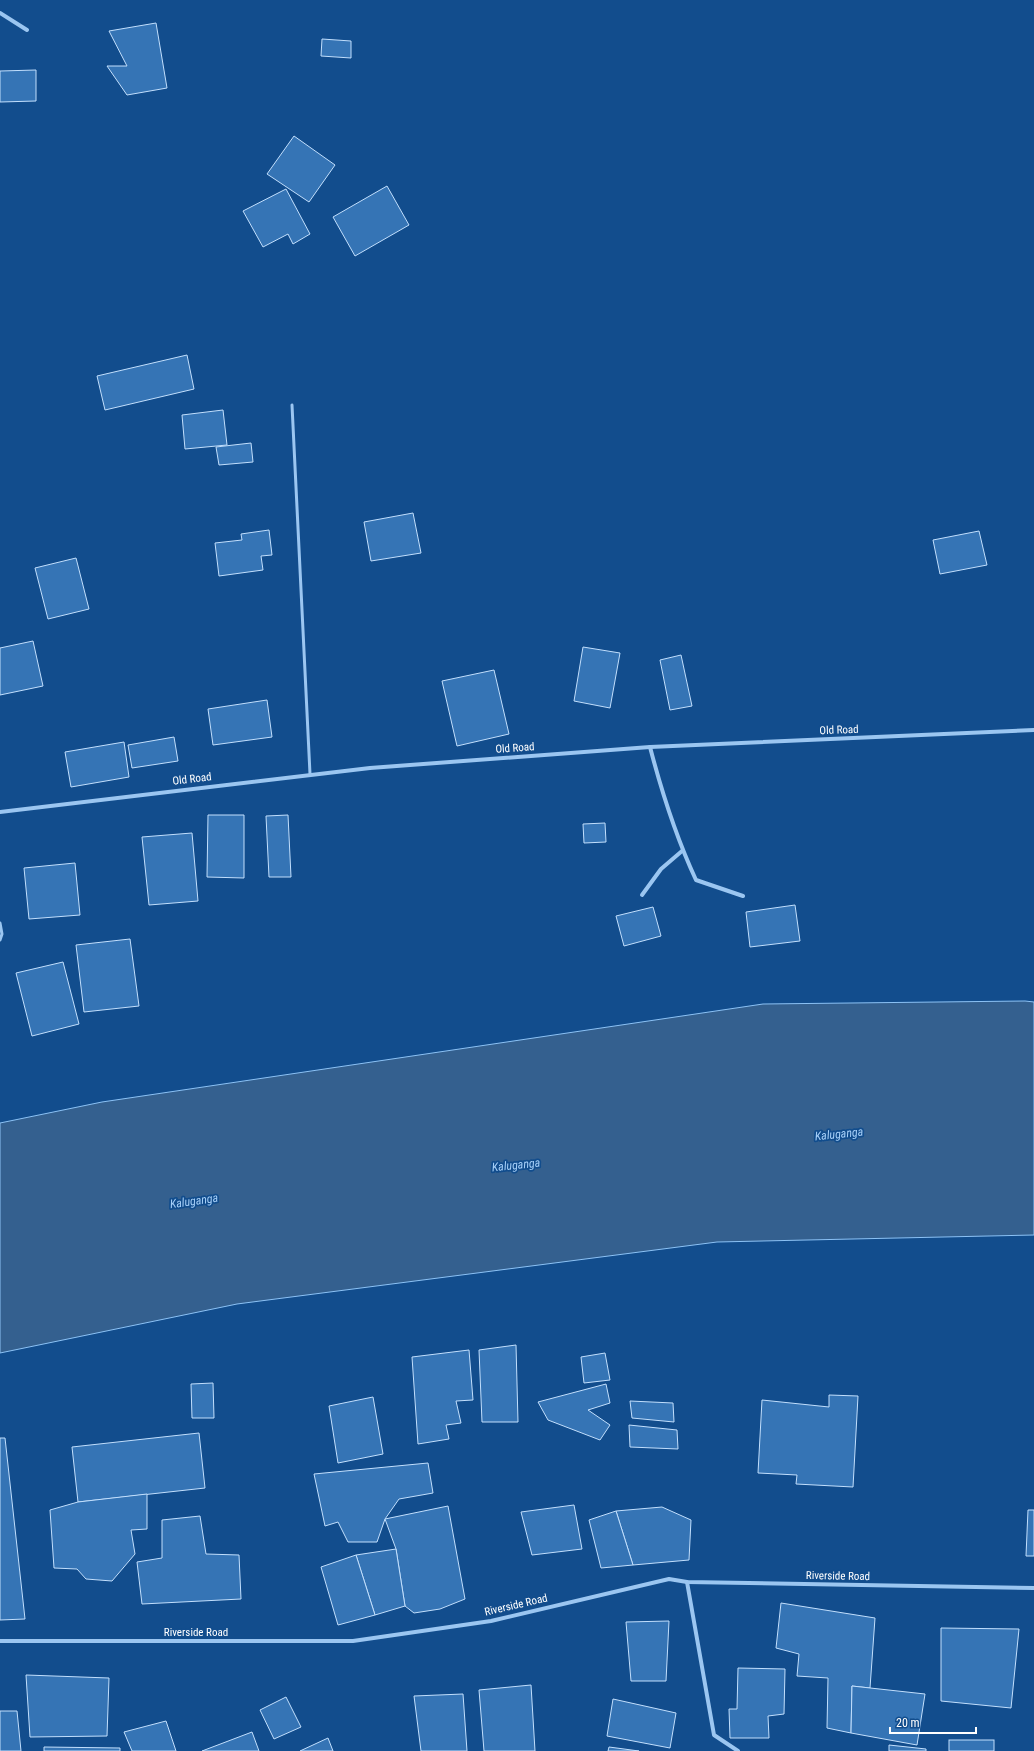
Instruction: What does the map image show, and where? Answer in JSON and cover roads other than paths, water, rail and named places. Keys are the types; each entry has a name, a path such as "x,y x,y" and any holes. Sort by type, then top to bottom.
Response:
{"street":[{"path":"0,13 27,30"},
{"name":"Old Road","path":"0,812 370,768 650,747 1034,730"},
{"path":"650,747 682,850 696,880 743,896"},
{"path":"642,895 661,869 682,850"},
{"name":"Riverside Road","path":"0,1640 353,1641 491,1621 669,1579 687,1582 1034,1588"},
{"path":"687,1582 714,1735 738,1751"}],"lane":[{"path":"292,405 310,774"},
{"path":"0,923 2,934 0,940"}],"water":[{"name":"Kaluganga","path":"1034,1002 1034,1235 717,1242 237,1304 0,1353 0,1123 102,1102 763,1004"}]}
